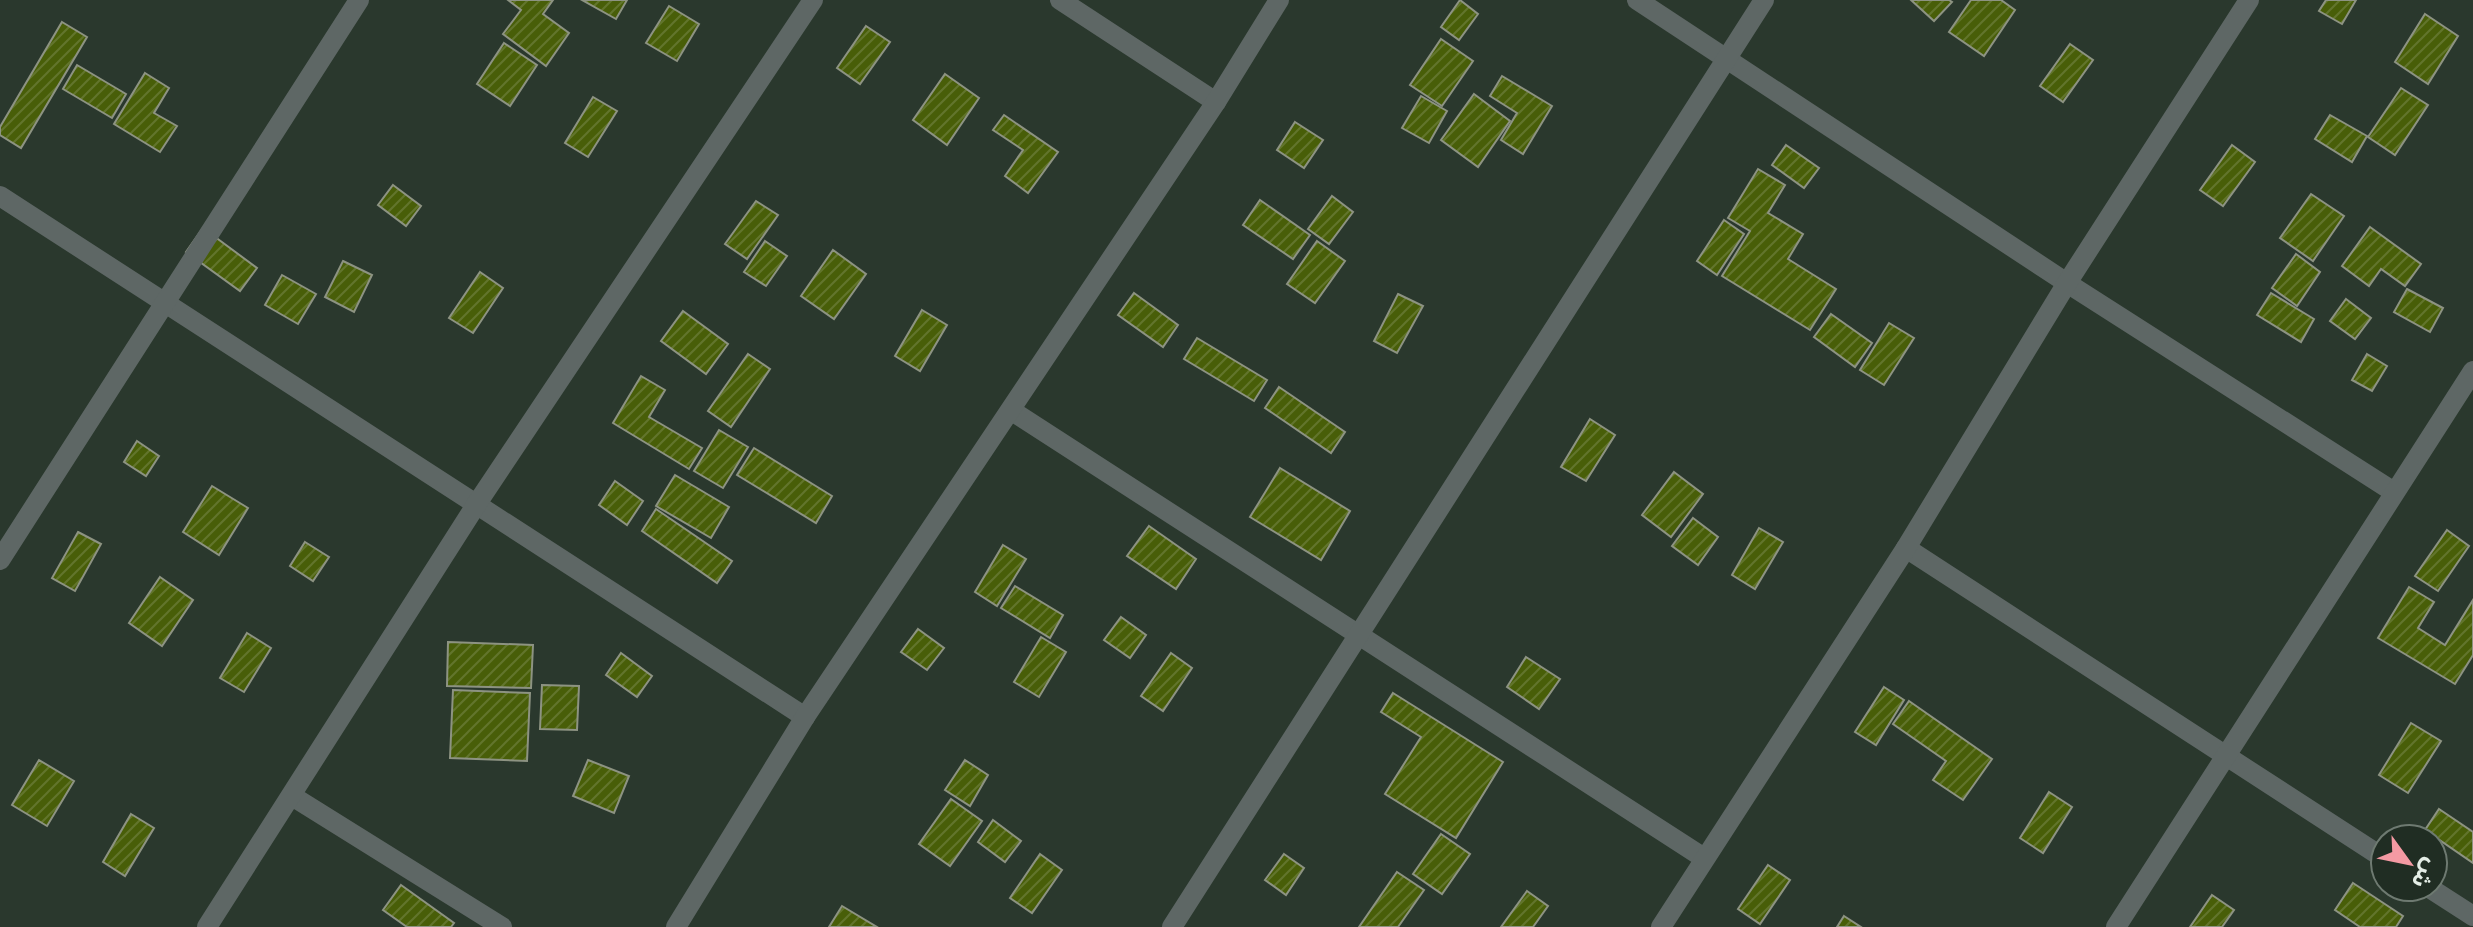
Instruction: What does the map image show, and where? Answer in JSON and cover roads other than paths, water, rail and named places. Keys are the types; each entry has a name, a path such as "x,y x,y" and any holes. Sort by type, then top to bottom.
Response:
{"street":[{"path":"0,560 359,0"},
{"path":"207,927 476,505 813,0"},
{"path":"1060,0 1216,102"},
{"path":"676,927 805,717 1012,411 1216,102 1279,0"},
{"path":"1637,0 2067,283 2394,492"},
{"path":"1172,927 1764,0"},
{"path":"1661,927 1906,548 2067,283 2249,0"},
{"path":"0,196 805,717"},
{"path":"2116,927 2473,371"},
{"path":"1012,411 1704,858"},
{"path":"1906,548 2369,849"},
{"path":"292,796 502,927"},
{"path":"2449,901 2473,916"}]}
